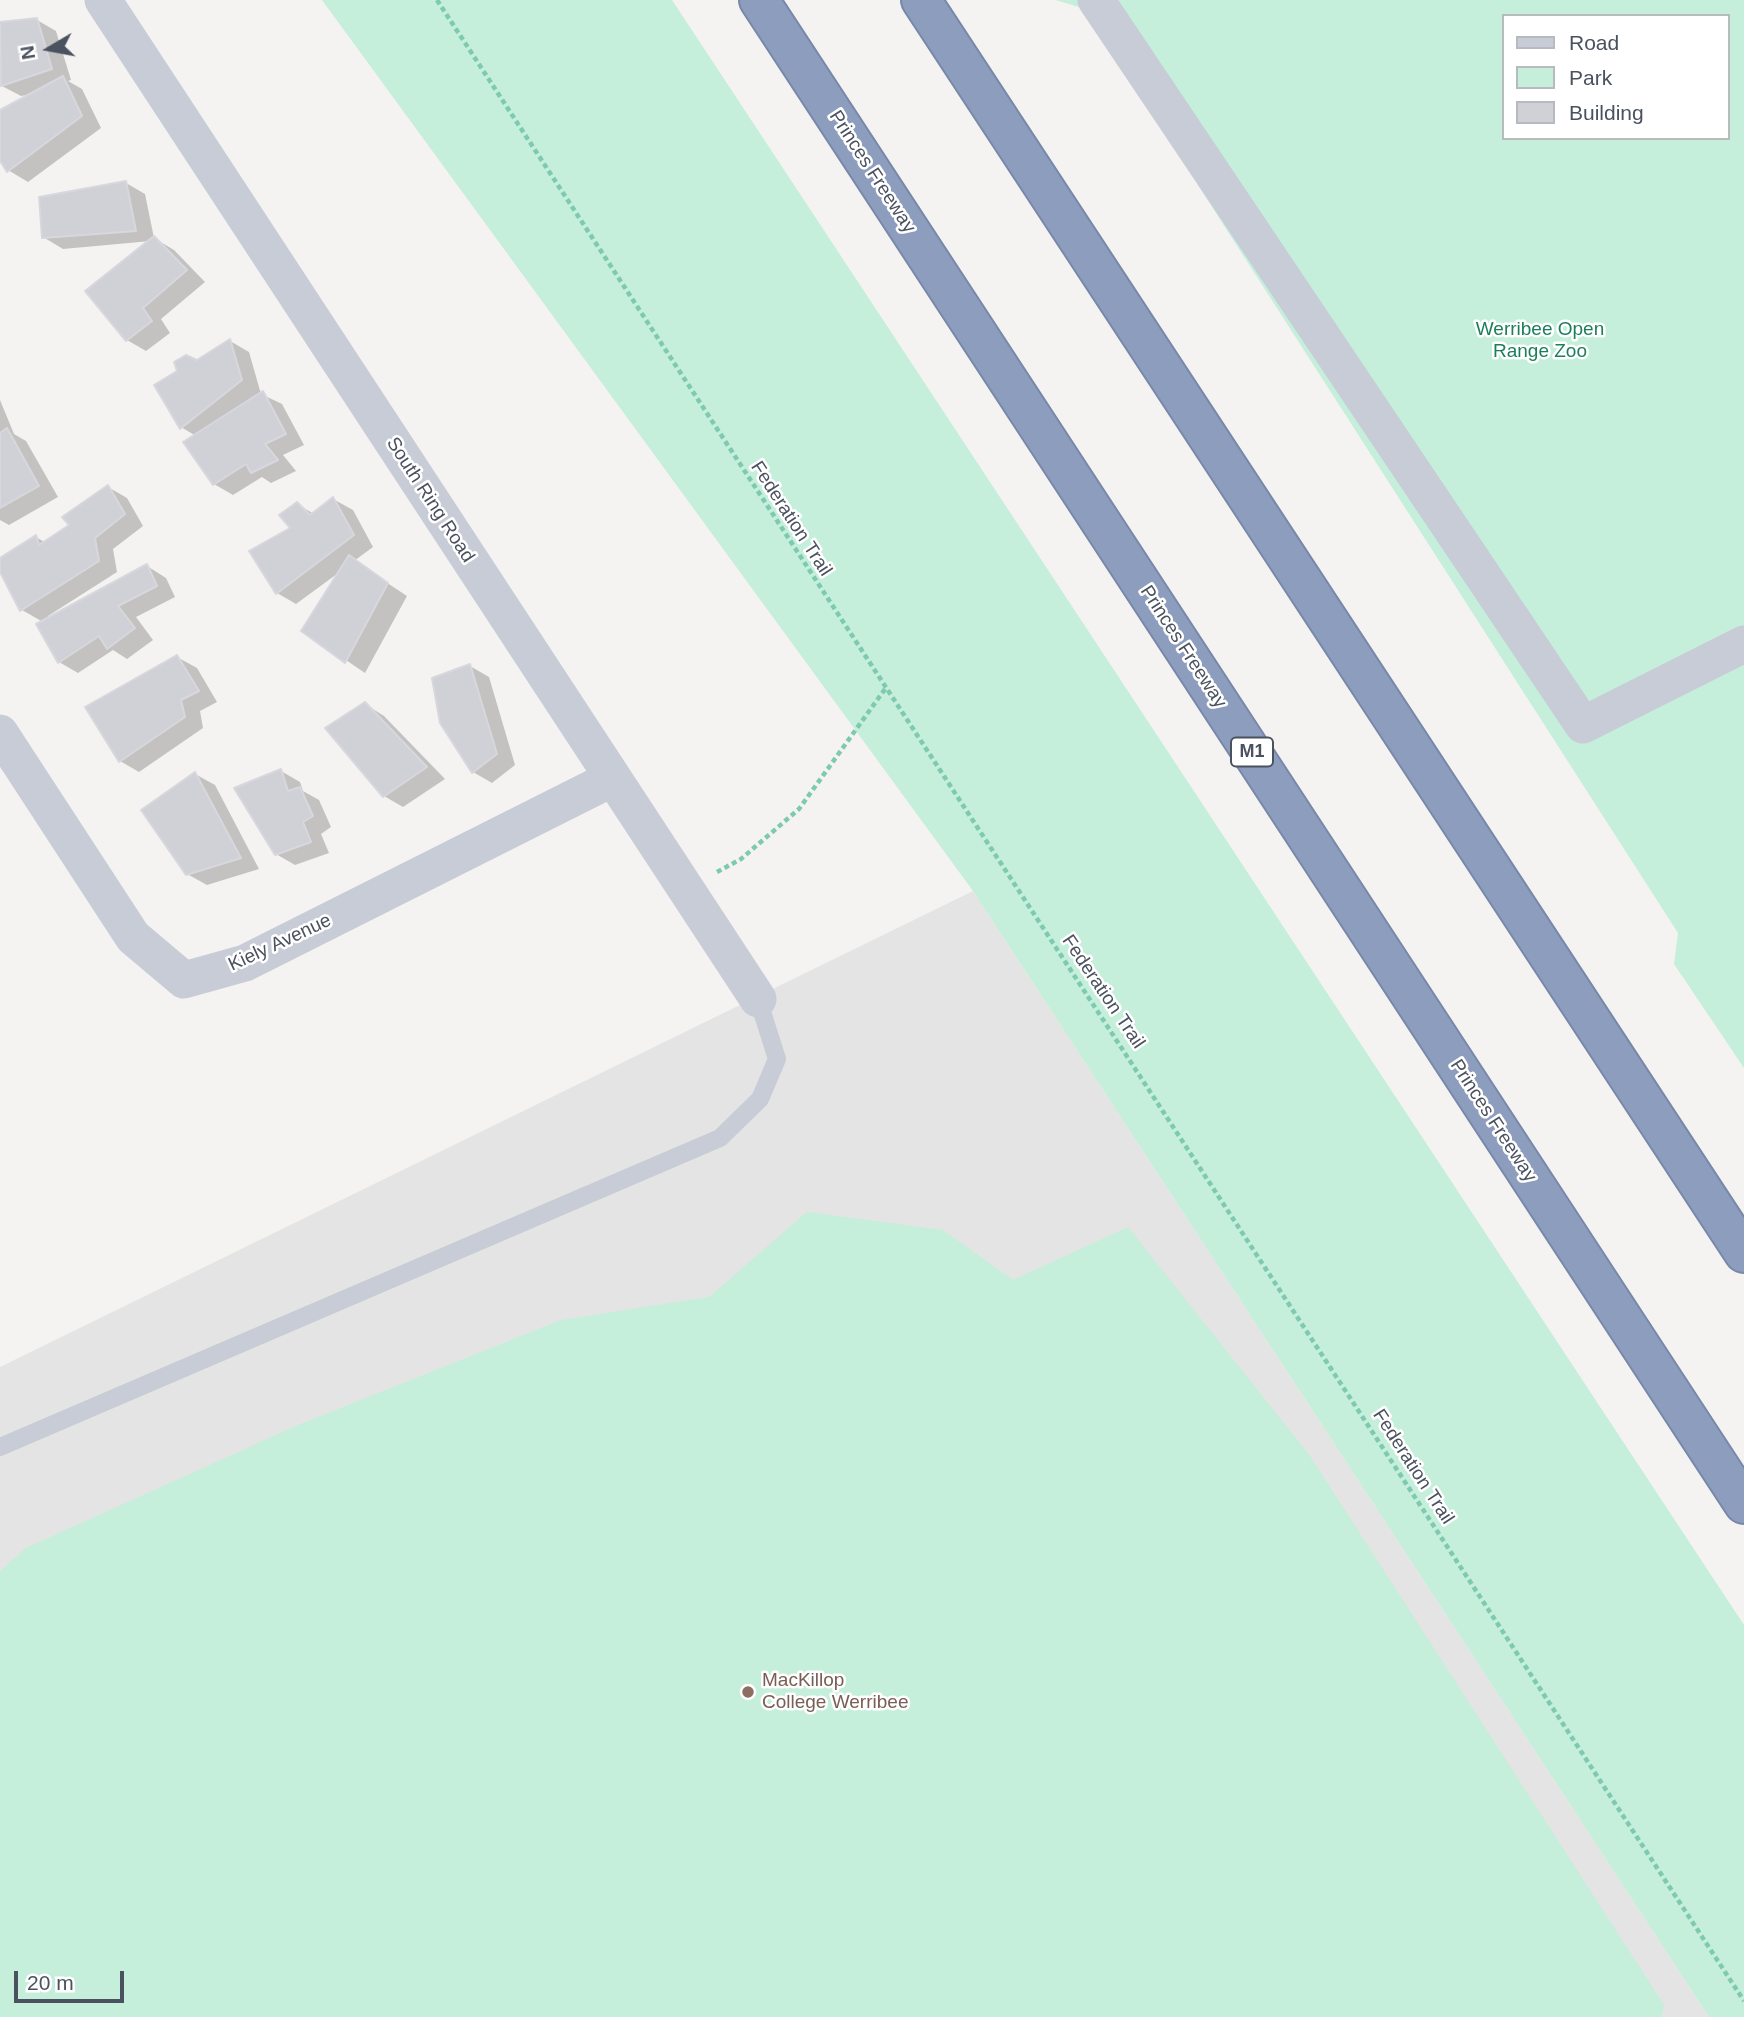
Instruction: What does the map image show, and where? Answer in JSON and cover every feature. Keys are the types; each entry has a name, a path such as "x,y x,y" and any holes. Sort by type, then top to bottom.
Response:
{"highway":[{"name":"Princes Freeway","path":"759,0 1744,1504"},
{"path":"921,0 1744,1253"}],"street":[{"name":"South Ring Road","path":"103,0 758,999"},
{"path":"1096,0 1583,725 1744,644"},
{"name":"Kiely Avenue","path":"0,733 133,937 184,980 245,962 613,778"}],"lane":[{"path":"0,1447 720,1138 760,1099 777,1059 758,999"}],"path":[{"name":"Federation Trail","path":"437,0 1744,2001"},
{"path":"686,889 741,859 799,809 885,689"}],"shaded area":[{"name":"MacKillop College Werribee","path":"973,891 1709,2017 0,2017 0,1367"}],"green space":[{"path":"322,0 672,0 1744,1625 1744,2017 1709,2017 973,891"},
{"name":"Werribee Open Range Zoo","path":"1056,0 1744,0 1744,1068 1674,964 1678,933 1085,9"},
{"name":"MacKillop College Werribee","path":"807,1212 943,1230 1013,1280 1128,1227 1310,1456 1664,2005 1661,2017 0,2017 0,1571 26,1548 298,1425 561,1320 709,1297"}],"building":[{"path":"37,18 52,69 1,86 0,22"},
{"path":"63,76 82,116 7,172 0,161 0,110"},
{"path":"126,181 136,231 42,238 39,197"},
{"path":"154,236 187,270 143,308 152,321 126,341 85,291"},
{"path":"230,339 242,380 180,429 154,385 177,371 174,362 186,355 197,360"},
{"path":"263,391 286,434 265,444 278,460 251,473 246,464 213,485 183,442"},
{"path":"7,428 39,486 0,508 0,433"},
{"path":"108,485 125,514 95,538 99,561 20,611 0,572 0,558 36,535 39,545 69,525 62,517"},
{"path":"333,497 354,535 276,594 249,551 290,528 279,515 297,502 310,515"},
{"path":"349,555 388,583 345,663 301,631"},
{"path":"147,564 157,586 118,606 135,628 107,649 99,636 58,663 36,624"},
{"path":"177,655 199,691 181,700 185,717 119,762 85,707"},
{"path":"470,664 497,754 472,773 440,723 432,678"},
{"path":"365,702 427,767 383,797 325,728"},
{"path":"281,769 288,791 300,787 313,816 303,822 311,842 275,855 234,788"},
{"path":"195,772 241,858 186,875 141,810"}],"place":[{"name":"MacKillop College Werribee","path":"748,1692"}]}
